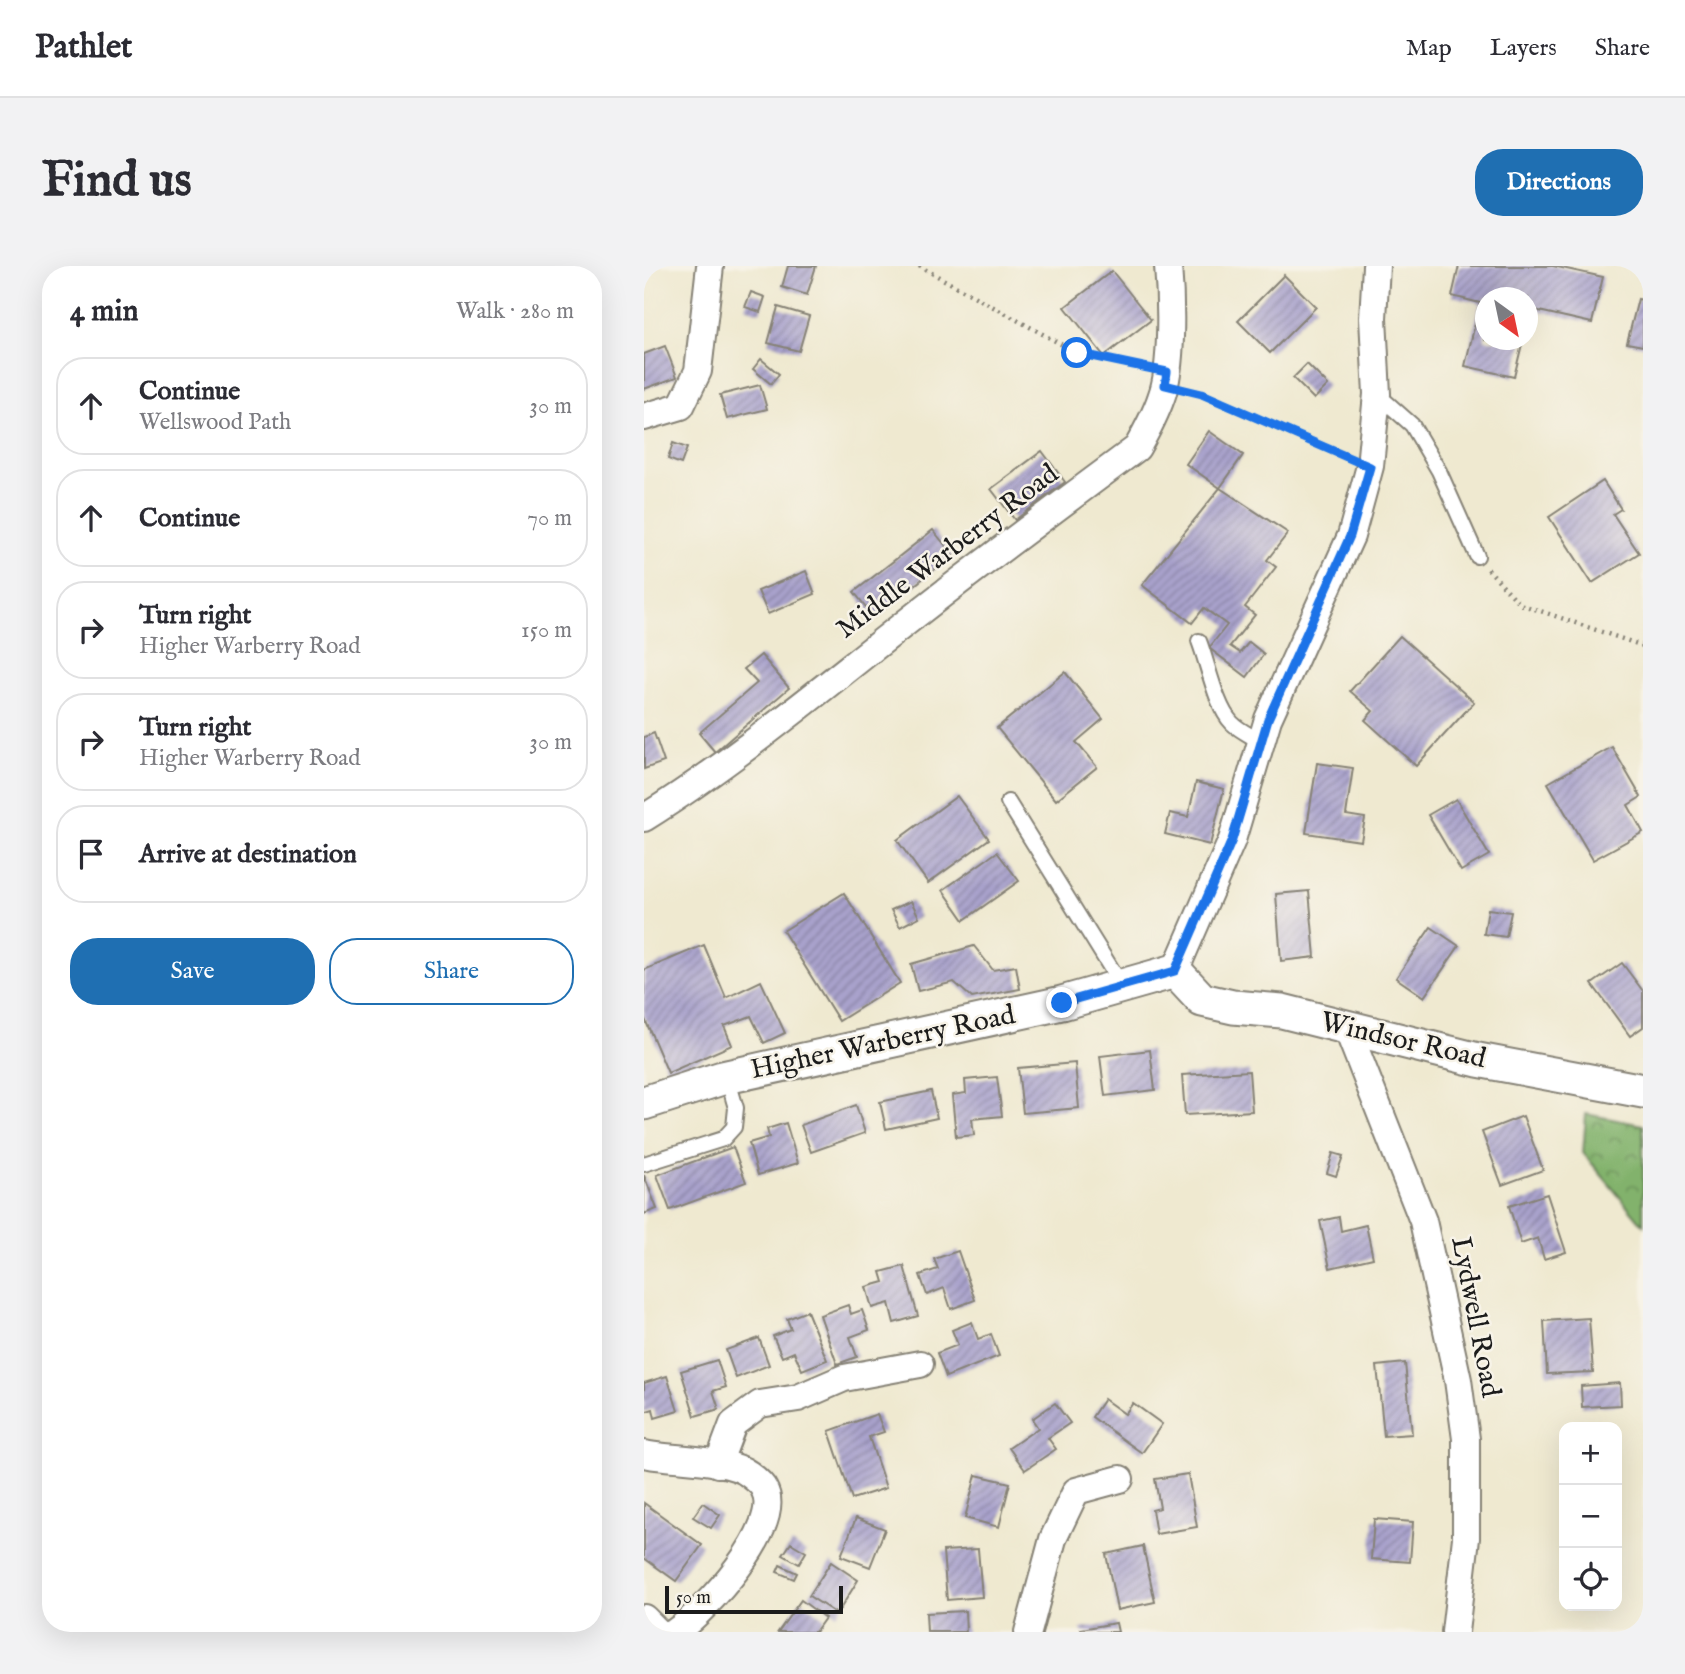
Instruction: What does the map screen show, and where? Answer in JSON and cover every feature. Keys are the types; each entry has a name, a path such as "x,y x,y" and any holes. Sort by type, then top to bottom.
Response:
{"street":[{"path":"644,417 681,406 698,371 709,266"},
{"name":"Middle Warberry Road","path":"644,818 681,795 827,685 959,580 1137,448 1162,397 1166,379 1168,266"},
{"path":"1175,971 1232,840 1268,719 1350,536 1370,467 1377,394 1373,318 1376,266"},
{"name":"Higher Warberry Road","path":"644,1103 727,1077 1062,1003 1175,971"},
{"name":"Windsor Road","path":"1175,971 1202,1000 1233,1007 1282,1011 1478,1060 1643,1091"},
{"name":"Lydwell Road","path":"1347,1028 1423,1221 1458,1380 1466,1439 1466,1538 1455,1632"},
{"path":"718,1464 733,1424 760,1404 798,1398 844,1378 920,1364"},
{"path":"644,1454 718,1464 748,1472 765,1489 767,1505 762,1530 726,1584 684,1626 674,1632"},
{"path":"1028,1632 1053,1539 1076,1491 1120,1479"},
{"path":"644,1618 659,1632"}],"lane":[{"path":"1377,394 1412,425 1439,471 1477,556"},
{"path":"1199,641 1210,668 1219,704 1233,724 1261,742"},
{"path":"1009,803 1122,986"},
{"path":"644,1164 723,1139 734,1127 736,1108 727,1077"}],"path":[{"path":"919,266 1077,353 1166,379 1370,467"},
{"path":"1477,556 1520,604 1643,646"}],"green space":[{"path":"1586,1114 1643,1125 1643,1225 1583,1153"}],"building":[{"path":"788,266 816,266 807,295 782,287"},
{"path":"1459,266 1553,266 1603,277 1592,323 1538,311 1538,287 1475,287 1475,302 1452,296"},
{"path":"1112,271 1151,320 1104,356 1065,307"},
{"path":"1284,275 1316,307 1270,353 1238,321"},
{"path":"751,292 765,297 760,312 745,307"},
{"path":"1638,299 1643,300 1643,346 1627,343"},
{"path":"778,307 809,316 799,351 768,343"},
{"path":"1475,324 1475,350 1521,350 1514,377 1465,366"},
{"path":"665,346 677,377 644,389 644,354"},
{"path":"761,359 779,374 771,384 753,369"},
{"path":"1307,364 1328,385 1314,399 1293,378"},
{"path":"760,385 767,409 727,419 720,395"},
{"path":"1209,431 1243,455 1220,488 1186,464"},
{"path":"673,443 687,448 681,464 668,459"},
{"path":"1042,451 1065,482 1015,520 991,489"},
{"path":"1603,481 1621,509 1613,514 1639,553 1592,583 1549,517"},
{"path":"1220,488 1288,533 1267,560 1276,567 1245,607 1255,615 1230,646 1240,653 1249,642 1264,654 1247,677 1209,648 1227,625 1204,608 1192,623 1142,585"},
{"path":"933,530 953,555 874,617 854,592"},
{"path":"806,571 815,594 768,614 758,591"},
{"path":"1400,636 1474,702 1416,766 1365,720 1373,711 1350,691"},
{"path":"761,655 789,688 715,752 699,733 757,683 744,669"},
{"path":"1065,672 1103,719 1076,742 1097,767 1056,800 997,728"},
{"path":"654,733 664,762 644,769 644,737"},
{"path":"1612,747 1641,797 1628,805 1643,832 1593,860 1548,783"},
{"path":"1317,763 1353,768 1346,815 1365,818 1361,841 1306,833"},
{"path":"1196,782 1224,789 1210,845 1165,834 1170,813 1188,817"},
{"path":"957,796 989,839 928,883 897,840"},
{"path":"1456,799 1489,855 1461,871 1428,815"},
{"path":"997,852 1019,881 964,920 943,890"},
{"path":"1309,891 1315,957 1281,961 1276,894"},
{"path":"844,893 900,983 839,1021 783,931"},
{"path":"911,901 919,917 900,927 891,910"},
{"path":"1488,909 1511,912 1506,937 1484,934"},
{"path":"1431,927 1459,946 1424,997 1396,978"},
{"path":"704,945 726,998 761,981 785,1033 764,1043 751,1016 724,1026 732,1045 668,1073 644,1017 644,970"},
{"path":"974,946 993,970 1016,966 1020,989 972,998 954,982 918,991 911,964"},
{"path":"1622,963 1643,991 1643,1027 1630,1036 1592,984"},
{"path":"1150,1050 1155,1090 1105,1096 1100,1056"},
{"path":"1075,1063 1079,1108 1023,1113 1018,1068"},
{"path":"1249,1071 1252,1111 1185,1115 1182,1075"},
{"path":"997,1077 1002,1116 972,1119 974,1135 956,1137 952,1095 966,1093 965,1080"},
{"path":"931,1091 937,1118 886,1129 880,1102"},
{"path":"856,1105 865,1133 811,1152 801,1125"},
{"path":"1523,1116 1543,1170 1502,1185 1482,1132"},
{"path":"786,1123 798,1163 758,1175 749,1143 769,1137 767,1129"},
{"path":"733,1147 746,1182 670,1210 657,1175"},
{"path":"1333,1153 1343,1156 1336,1176 1327,1173"},
{"path":"644,1175 657,1209 644,1214"},
{"path":"1547,1194 1566,1252 1544,1259 1538,1238 1521,1244 1509,1206"},
{"path":"1339,1217 1341,1231 1366,1225 1373,1258 1330,1268 1320,1221"},
{"path":"958,1251 975,1300 951,1309 944,1288 927,1295 920,1275 938,1269 934,1259"},
{"path":"904,1266 918,1316 894,1323 889,1303 872,1308 866,1287 884,1282 881,1272"},
{"path":"848,1305 851,1314 862,1310 869,1330 850,1337 857,1357 837,1364 820,1315"},
{"path":"807,1311 827,1360 802,1370 794,1352 782,1357 773,1336 791,1329 787,1319"},
{"path":"1589,1318 1593,1372 1547,1374 1544,1321"},
{"path":"972,1322 978,1339 991,1334 999,1356 946,1377 937,1353 958,1345 952,1330"},
{"path":"759,1338 769,1365 736,1378 726,1350"},
{"path":"717,1360 726,1387 713,1391 719,1409 695,1416 681,1371"},
{"path":"1405,1363 1412,1434 1384,1436 1377,1366"},
{"path":"667,1376 678,1411 655,1418 653,1409 644,1412 644,1383"},
{"path":"1620,1383 1621,1405 1582,1407 1581,1386"},
{"path":"1104,1399 1125,1414 1133,1403 1162,1424 1142,1453 1092,1417"},
{"path":"1055,1403 1070,1423 1048,1438 1056,1449 1025,1470 1009,1448 1038,1428 1032,1419"},
{"path":"877,1414 884,1432 869,1437 886,1488 852,1499 829,1431"},
{"path":"1188,1474 1197,1527 1156,1534 1152,1510 1160,1508 1155,1479"},
{"path":"976,1475 1010,1483 999,1527 965,1518"},
{"path":"644,1503 702,1545 676,1581 644,1558"},
{"path":"703,1503 720,1515 711,1528 693,1517"},
{"path":"856,1518 885,1529 870,1567 841,1556"},
{"path":"1374,1519 1413,1522 1410,1562 1371,1559"},
{"path":"791,1543 806,1552 799,1564 783,1555"},
{"path":"1143,1546 1155,1602 1117,1610 1106,1554"},
{"path":"978,1549 982,1597 947,1600 943,1551"},
{"path":"831,1562 858,1580 837,1614 809,1596"},
{"path":"780,1565 797,1573 794,1579 777,1572"},
{"path":"801,1600 825,1618 815,1632 778,1632"},
{"path":"965,1611 966,1632 927,1632 926,1613"},
{"path":"1116,1623 1118,1632 1082,1632 1081,1629"}],"route":[{"path":"1062,1003 1175,971 1232,840 1268,719 1350,536 1370,467 1202,394 1165,385 1167,372 1077,353"}]}
